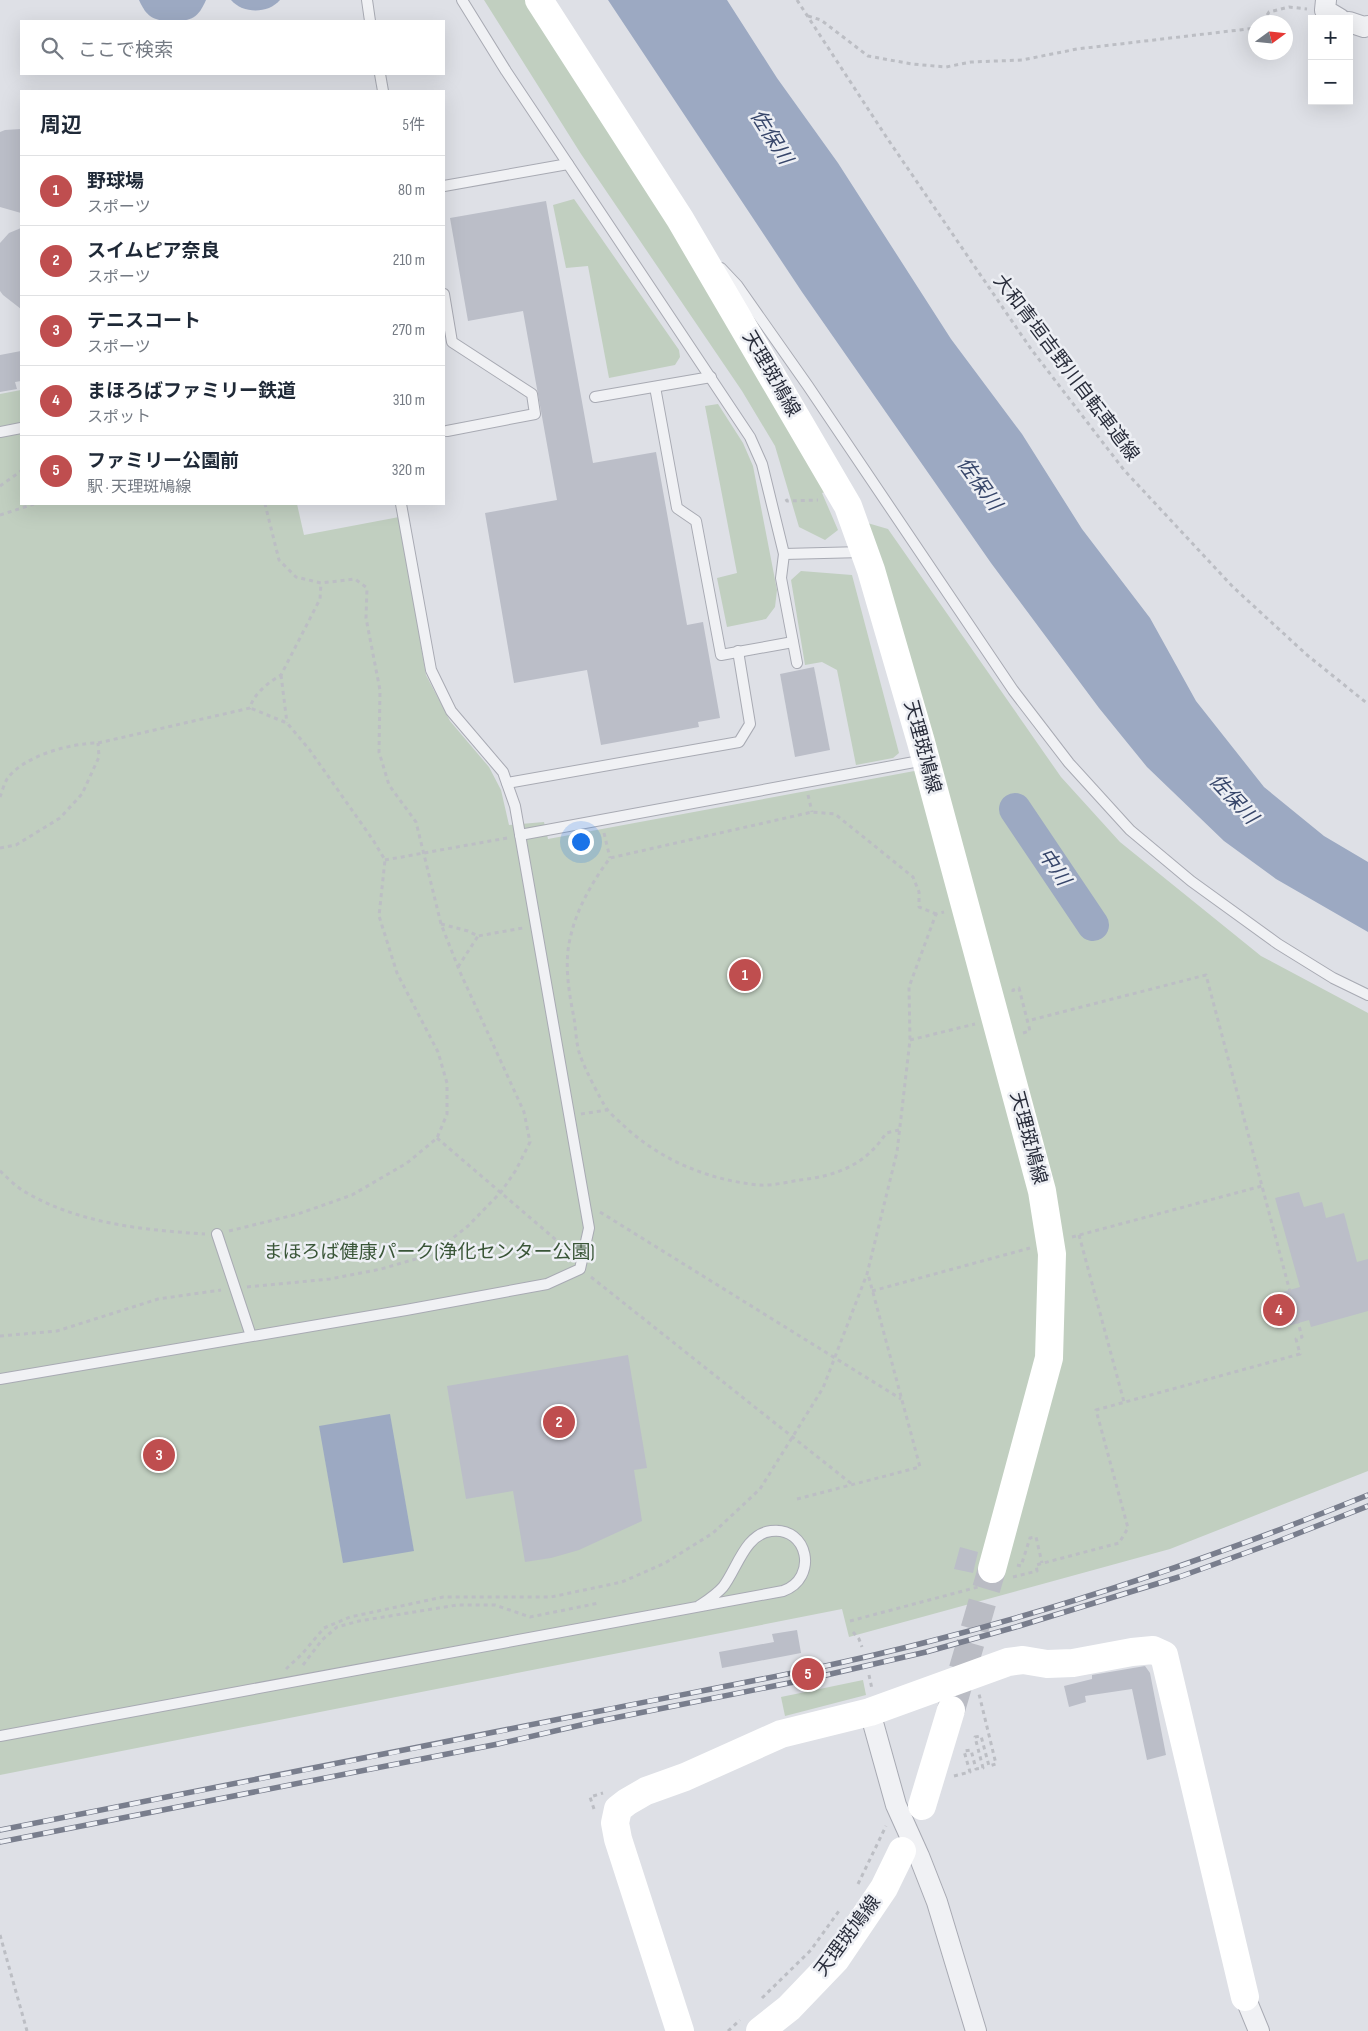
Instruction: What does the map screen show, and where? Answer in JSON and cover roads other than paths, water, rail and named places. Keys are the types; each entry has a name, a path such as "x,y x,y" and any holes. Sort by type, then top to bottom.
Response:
{"main road":[{"name":"天理斑鳩線","path":"539,0 691,236 848,506 871,570 926,759 1040,1182 1052,1254 1048,1358 999,1574"},
{"path":"680,2031 618,1839 615,1823 618,1809 646,1791 685,1778 781,1734 870,1712 1008,1662 1023,1660 1047,1664 1073,1663 1153,1650 1164,1655 1245,1998"},
{"path":"922,1806 951,1710"},
{"name":"天理斑鳩線","path":"760,2031 788,2008 836,1959 884,1888 902,1851"}],"street":[{"path":"1353,23 1364,27 1368,26"},
{"path":"870,1712 896,1805 937,1902 976,2031"},
{"path":"1245,1998 1259,2031"}],"lane":[{"path":"367,0 370,20"},
{"path":"462,0 568,164 750,437 762,464 784,554 781,578 797,663"},
{"path":"380,75 383,90"},
{"path":"445,186 568,164"},
{"path":"691,236 737,285 808,386 1013,690 1069,763 1130,830 1191,881 1278,944 1333,978 1368,995"},
{"path":"445,300 452,342 532,394 535,414 447,431"},
{"path":"595,397 711,378"},
{"path":"655,387 677,508 696,521 721,654 793,642"},
{"path":"0,432 20,428"},
{"path":"0,1379 547,1284 580,1269 589,1228 515,806 503,772 451,711 431,670 401,505"},
{"path":"784,554 864,552"},
{"path":"507,783 739,742 750,724 738,651"},
{"path":"520,835 926,759"},
{"path":"217,1234 251,1336"},
{"path":"0,1736 277,1684 699,1606 789,1589 796,1583 805,1568 802,1546 793,1536 787,1533 771,1530 762,1533 748,1545 722,1588 699,1606"}],"water":[{"path":"139,0 206,0 197,15 185,20 156,19 145,11"},
{"path":"231,0 280,0 269,8 249,10 236,5"},
{"name":"佐保川","path":"608,0 727,0 777,78 838,163 951,339 1022,434 1082,529 1150,618 1196,701 1264,787 1324,836 1368,862 1368,932 1276,879 1224,841 1147,767 1099,708 991,563 802,292"},
{"path":"390,1414 414,1551 343,1563 319,1426"}],"waterway":[{"name":"中川","path":"1015,809 1093,925"}],"tunnel":[{"path":"951,1710 992,1569"}],"railway":[{"path":"0,1830 769,1678 891,1651 987,1626 1152,1576 1368,1495"},
{"path":"0,1842 498,1744 594,1722 809,1679 926,1652 1019,1626 1179,1577 1368,1506"}],"place":[{"name":"野球場","path":"745,975"},
{"name":"まほろばファミリー鉄道","path":"1279,1310"},
{"name":"スイムピア奈良","path":"559,1422"},
{"name":"テニスコート","path":"159,1455"},
{"name":"ファミリー公園前","path":"808,1674"}],"park label":[{"name":"まほろば健康パーク(浄化センター公園)","path":"429,1252"}]}
